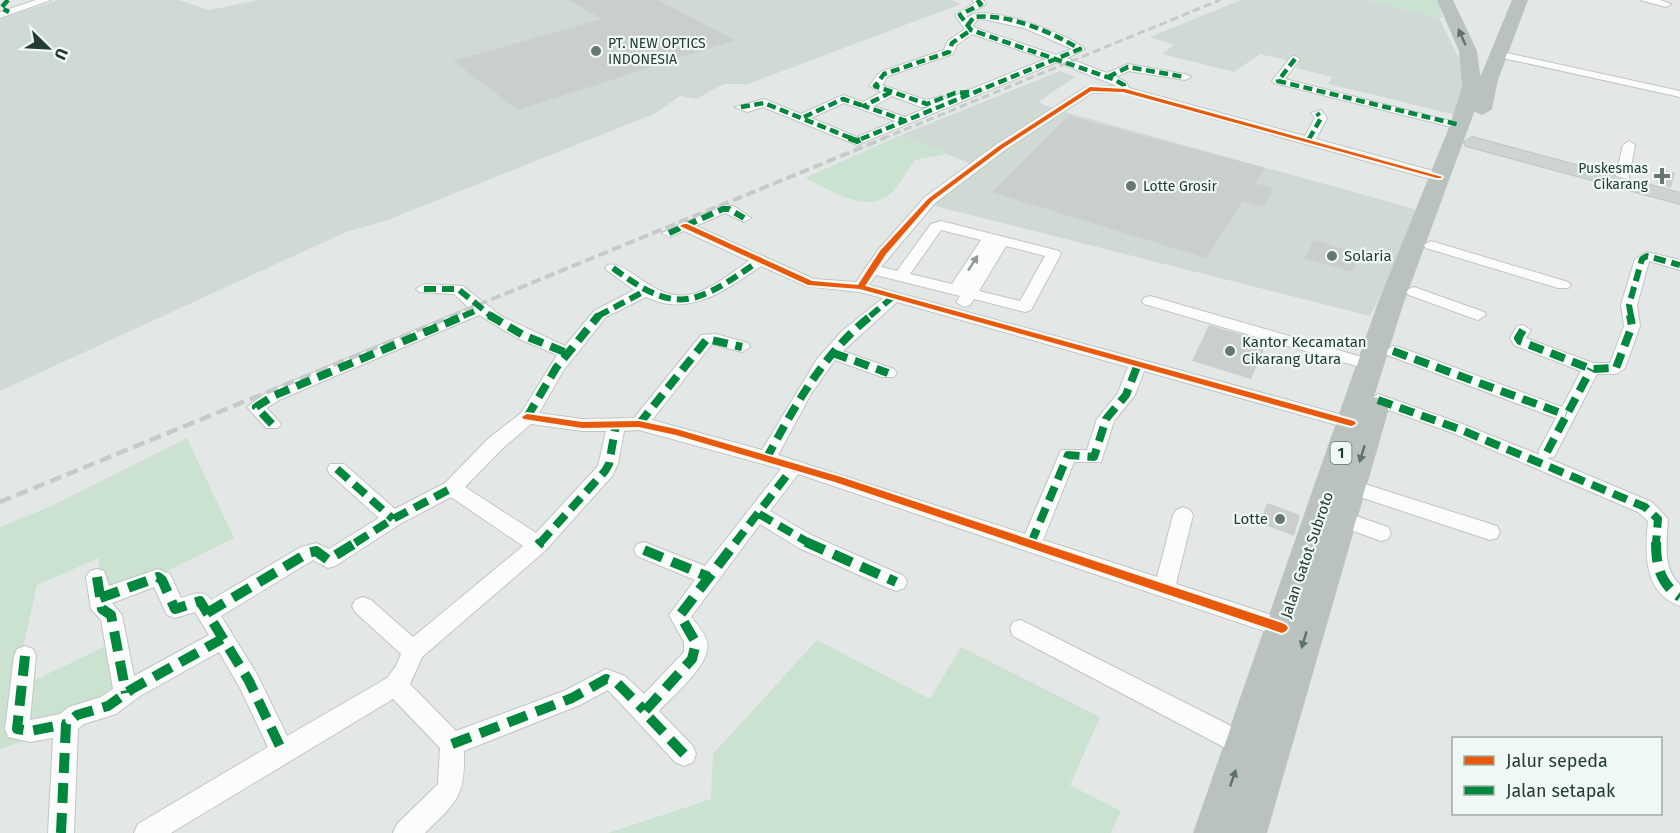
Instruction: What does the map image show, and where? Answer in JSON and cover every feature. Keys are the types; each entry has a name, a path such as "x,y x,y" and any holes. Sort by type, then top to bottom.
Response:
{"highway":[{"name":"1","path":"1445,0 1480,78"},
{"name":"1","path":"1462,0 1484,54 1480,78"},
{"name":"1","path":"1480,78 1498,54 1520,0"},
{"path":"1489,35 1506,34"},
{"name":"Jalan Gatot Subroto","path":"1246,833 1378,400 1390,305 1440,177 1485,100 1480,78"},
{"name":"Jalan Gatot Subroto","path":"1214,833 1352,423 1414,292 1466,134"}],"main road":[{"path":"1466,134 1621,183 1680,199"}],"street":[{"path":"4,9 46,0"},
{"path":"977,0 981,4 960,15 969,28 1108,77 1122,84 1125,87 1123,90"},
{"path":"1645,0 1666,4"},
{"path":"741,107 747,108 762,102 804,117 855,141 906,121 976,93 1058,60 1080,49 1044,32 987,15 974,17 969,28 952,43 949,52 881,76 875,86 927,104 956,93 976,93"},
{"path":"1498,54 1680,94"},
{"path":"1295,59 1278,81 1466,134"},
{"path":"1108,77 1128,67 1185,77"},
{"path":"860,287 872,268 924,205 1001,147 1090,89 1123,90 1440,177"},
{"path":"864,106 891,92"},
{"path":"804,117 843,99 906,121"},
{"path":"1309,140 1321,118 1317,113"},
{"path":"1621,183 1629,145"},
{"path":"744,218 729,209 723,209 676,230 811,283 860,287 1352,423"},
{"path":"872,268 1027,306 1054,254 938,226 902,275"},
{"path":"958,313 963,291 997,239"},
{"path":"1431,245 1563,285"},
{"path":"1523,330 1518,338 1520,341 1591,369 1612,369 1619,366 1632,326 1629,305 1642,258 1647,256 1680,265"},
{"path":"613,268 645,291 665,301 704,298 759,261"},
{"path":"424,289 458,289 478,310 520,334 567,353"},
{"path":"207,613 308,553 316,551 328,560 393,519 452,488 496,443 527,417 567,353 604,311 645,291"},
{"path":"1414,292 1478,315"},
{"path":"766,459 792,408 833,352 848,334 894,296"},
{"path":"1150,301 1382,358 1566,415"},
{"path":"272,424 256,407 273,396 478,310"},
{"path":"639,424 707,339 716,339 742,347"},
{"path":"833,352 888,373"},
{"path":"1031,544 1068,455 1094,458 1106,419 1126,395 1138,364"},
{"path":"1547,452 1591,369"},
{"path":"1378,400 1479,437 1645,507 1658,519 1657,570 1664,583 1680,597"},
{"path":"527,417 582,425 639,424 794,466 1165,587 1282,628"},
{"path":"147,833 395,685 406,671 413,651 538,545 605,471 609,464 616,424"},
{"path":"644,710 691,660 697,650 696,642 681,621 680,615 794,466"},
{"path":"337,470 393,519"},
{"path":"1352,487 1490,532"},
{"path":"452,488 538,545"},
{"path":"759,514 806,542 896,582"},
{"path":"1165,587 1183,515"},
{"path":"1341,519 1381,533"},
{"path":"644,550 709,577"},
{"path":"126,693 111,615 103,612 98,588 158,577 162,580 175,609 200,600 255,691 283,753"},
{"path":"363,606 413,651"},
{"path":"1021,629 1244,745"},
{"path":"25,656 17,729 30,731 66,724 77,715 108,706 126,693 222,639"},
{"path":"452,744 572,698 606,680 617,683 684,754"},
{"path":"395,685 452,744 452,782 447,793 406,833"},
{"path":"61,833 66,724"}],"shaded area":[{"path":"59,0 179,0 209,10 258,0 950,0 961,4 748,84 724,84 696,99 680,96 656,113 385,221 346,232 0,391 0,19"},
{"path":"1241,0 1368,0 1439,18 1461,63 1468,85 1461,116 1328,84 1332,77 1296,68 1300,63 1260,54 1234,72 1162,54 1174,45 1150,37"},
{"path":"1060,71 1075,77 1038,102 1058,110 1422,211 1370,316 919,202 971,164 901,135"}],"green space":[{"path":"1368,0 1438,0 1443,17 1439,18"},
{"path":"901,135 946,154 915,160 896,188 879,200 869,202 847,198 805,178"},
{"path":"187,438 234,538 100,604 99,558 37,585 14,690 104,647 119,709 0,749 0,527 51,506"},
{"path":"817,640 930,699 961,647 1100,717 1070,785 1121,811 1111,833 608,833 711,799 713,754"}],"building":[{"name":"PT. NEW OPTICS INDONESIA","path":"569,0 658,0 735,40 518,110 453,61 602,19"},
{"name":"Lotte Grosir","path":"1069,116 1265,168 1255,183 1274,189 1263,207 1243,201 1206,258 991,192"},
{"path":"1661,169 1675,173 1671,188 1657,184"},
{"name":"Solaria","path":"1314,240 1360,254 1352,272 1304,258"},
{"name":"Kantor Kecamatan Cikarang Utara","path":"1209,325 1267,342 1251,379 1192,361"},
{"name":"Lotte","path":"1267,503 1300,515 1294,536 1260,523"}],"railway":[{"path":"882,139 1220,0"},
{"path":"451,316 885,138"},
{"path":"0,502 455,315"}],"marked path":[{"path":"8,0 1,8 9,12"},
{"path":"977,0 981,4 960,15 971,30 1113,79 1124,85 1123,90"},
{"path":"741,107 747,108 764,103 857,141 1080,49 1045,32 1011,21 983,16 974,17 967,26"},
{"path":"969,92 955,93 927,104 875,86 884,74 949,52 952,43 971,30"},
{"path":"1295,59 1278,81 1460,125"},
{"path":"1108,77 1128,67 1185,77"},
{"path":"891,92 864,106 906,121"},
{"path":"804,117 843,99 864,106"},
{"path":"1309,140 1321,118 1317,113"},
{"path":"669,233 723,209 729,209 744,218"},
{"path":"1523,330 1518,338 1520,341 1591,369 1616,368 1632,326 1629,305 1642,259 1647,256 1680,265"},
{"path":"613,268 635,285 655,295 671,300 687,300 703,296 759,261"},
{"path":"424,289 458,289 495,319 537,341 567,353"},
{"path":"527,417 556,368 600,314 645,291"},
{"path":"766,459 802,394 823,363 848,335 894,296"},
{"path":"272,424 256,407 273,396 478,310"},
{"path":"639,424 707,339 716,339 742,347"},
{"path":"1393,351 1566,415"},
{"path":"833,353 888,373"},
{"path":"1031,544 1068,455 1094,457 1106,419 1126,395 1138,364"},
{"path":"1547,452 1591,369"},
{"path":"1378,400 1459,429 1645,507 1658,519 1656,552 1659,573 1670,590 1680,597"},
{"path":"538,545 605,471 609,464 616,424"},
{"path":"684,754 644,712 685,668 696,651 695,639 680,615 794,466"},
{"path":"337,469 393,519"},
{"path":"207,613 308,553 316,551 328,560 393,519 452,488"},
{"path":"759,514 806,542 896,582"},
{"path":"644,550 709,577"},
{"path":"97,577 102,609 111,615 126,693"},
{"path":"100,598 158,577 162,580 175,609 200,601 249,681 283,753"},
{"path":"61,833 66,724 77,715 108,706 132,689 222,639"},
{"path":"25,656 17,729 30,731 66,724"},
{"path":"452,744 572,698 606,679 617,683 644,710"}],"cycle path":[{"path":"860,287 883,253 930,200 1001,147 1090,89 1123,90 1439,177"},
{"path":"684,226 811,283 860,287 1351,423"},
{"path":"527,417 582,425 639,424 676,432 838,479 1282,628"}],"place":[{"name":"PT. NEW OPTICS INDONESIA","path":"596,51"},
{"name":"Puskesmas Cikarang","path":"1662,176"},
{"name":"Lotte Grosir","path":"1131,186"},
{"name":"Solaria","path":"1332,256"},
{"name":"Kantor Kecamatan Cikarang Utara","path":"1230,351"},
{"name":"Lotte","path":"1280,519"}]}
